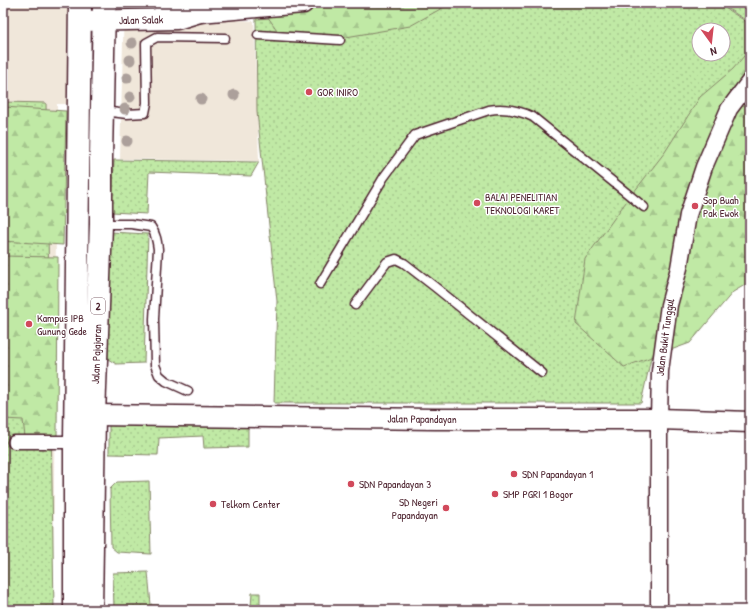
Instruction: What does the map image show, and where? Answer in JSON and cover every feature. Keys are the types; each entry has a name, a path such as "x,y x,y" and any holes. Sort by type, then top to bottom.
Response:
{"highway":[{"name":"Jalan Pajajaran","path":"75,610 75,442 80,12"},
{"name":"Jalan Pajajaran","path":"91,610 94,415 102,224 101,158 104,12"}],"street":[{"name":"Jalan Salak","path":"162,3 177,3 210,9"},
{"name":"Jalan Salak","path":"80,12 104,12 177,19 210,9 303,3"},
{"name":"Jalan Bukit Tunggul","path":"659,610 658,420 660,371 669,304 679,268 688,215 704,167 729,109 750,80"},
{"name":"Jalan Papandayan","path":"94,415 750,422"},
{"path":"14,442 75,442"}],"lane":[{"path":"258,35 340,40"},
{"path":"103,111 127,114 145,113 147,102 146,43 157,36 225,38"},
{"path":"320,284 384,177 415,135 489,110 500,108 509,109 520,111 533,117 644,207"},
{"path":"102,224 141,225 151,227 154,232 157,239 158,249 154,319 155,365 159,376 166,381 188,391"},
{"path":"356,305 387,262 396,259 404,263 435,287 542,373"}],"shaded area":[{"name":"Kampus IPB Gunung Gede","path":"3,3 73,3 77,104 57,104 53,610 3,610"},
{"path":"124,3 237,3 237,20 254,21 259,161 120,159"}],"green space":[{"path":"258,3 451,3 410,26 346,37 284,40"},
{"name":"BALAI PENELITIAN TEKNOLOGI KARET","path":"382,3 717,3 750,24 750,72 660,318 641,403 274,403 277,301 257,112 256,19 303,16"},
{"path":"719,3 750,3 750,23"},
{"path":"750,49 750,282 733,292 690,343 624,367 576,324 585,259 623,206 665,152 700,97 733,69"},
{"name":"Kampus IPB Gunung Gede","path":"3,102 46,103 54,610 3,610"},
{"path":"3,107 66,111 63,245 3,241"},
{"path":"114,160 259,162 251,176 149,172 147,214 112,212"},
{"path":"110,232 148,234 144,363 116,364 108,359"},
{"path":"3,256 58,257 57,437 25,437 23,420 3,419"},
{"path":"109,422 248,424 248,447 204,448 203,436 159,438 158,455 109,454"},
{"path":"149,481 151,554 117,552 111,547 110,489 117,482"},
{"path":"148,572 151,605 251,607 252,593 260,593 260,610 114,610 113,573"}],"place":[{"name":"GOR INIRO","path":"309,92"},
{"name":"BALAI PENELITIAN TEKNOLOGI KARET","path":"477,203"},
{"name":"Sop Buah Pak Ewok","path":"695,206"},
{"name":"Kampus IPB Gunung Gede","path":"29,324"},
{"name":"SDN Papandayan 1","path":"514,474"},
{"name":"SDN Papandayan 3","path":"351,484"},
{"name":"SMP PGRI 1 Bogor","path":"495,494"},
{"name":"Telkom Center","path":"213,504"},
{"name":"SD Negeri Papandayan","path":"446,508"}]}
